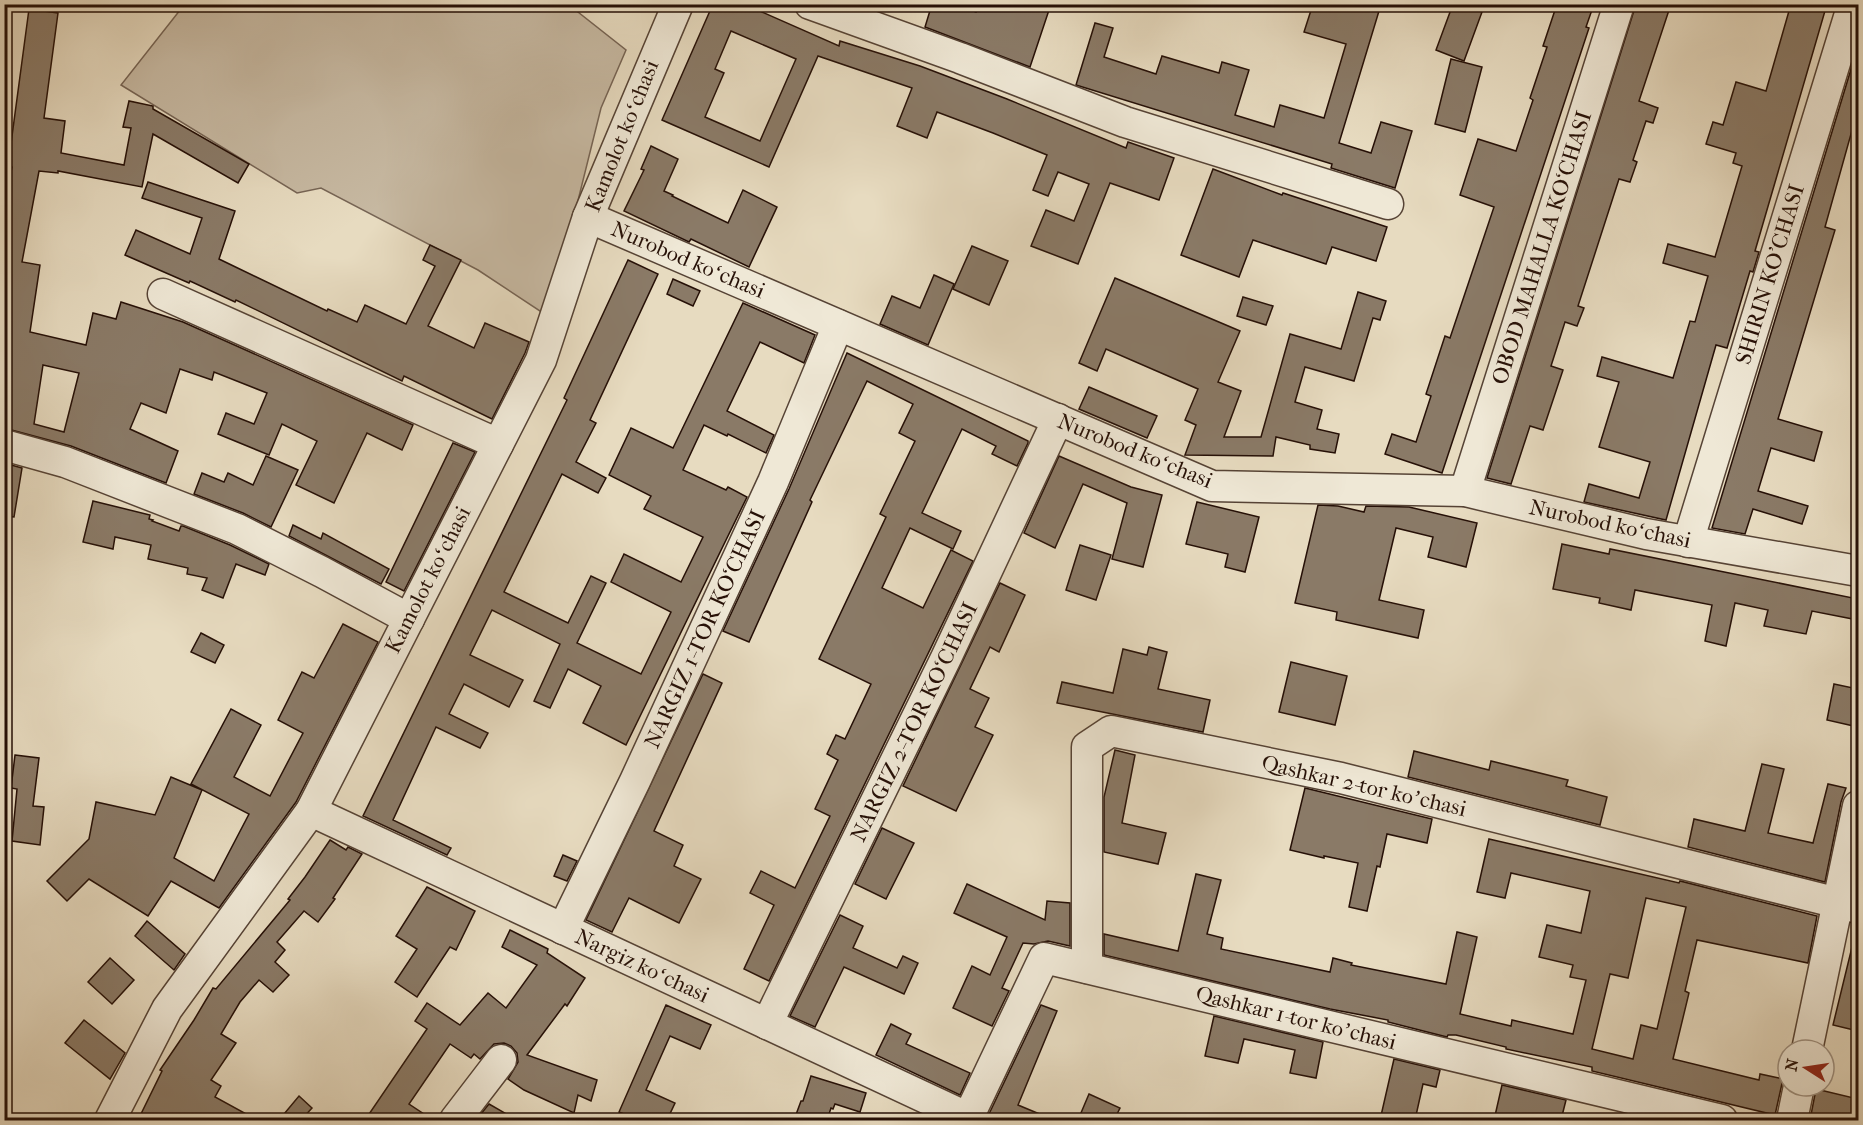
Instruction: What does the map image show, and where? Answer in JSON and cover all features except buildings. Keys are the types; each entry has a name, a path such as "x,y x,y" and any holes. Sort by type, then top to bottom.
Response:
{"street":[{"name":"Kamolot koʻchasi","path":"110,1120 166,1009 311,811 541,360 588,218 678,4"},
{"path":"810,4 960,58 1125,123 1388,204"},
{"name":"OBOD MAHALLA KO‘CHASI","path":"1465,491 1619,4"},
{"name":"SHIRIN KO'CHASI","path":"1688,542 1853,4"},
{"name":"Nurobod koʻchasi","path":"588,218 1212,486 1465,491 1646,534 1858,571"},
{"path":"163,294 498,444"},
{"name":"NARGIZ 1-TOR KO‘CHASI","path":"563,929 635,781 773,482 838,325"},
{"name":"NARGIZ 2-TOR KO‘CHASI","path":"767,1024 946,658 1058,419"},
{"path":"4,445 65,462 237,529 409,619"},
{"name":"Qashkar 2-tor koʼchasi","path":"1087,968 1087,747 1111,731 1341,778 1848,905"},
{"path":"1810,1038 1848,905 1858,806"},
{"name":"Nargiz koʻchasi","path":"311,811 969,1120"},
{"name":"Qashkar 1-tor koʼchasi","path":"969,1120 1044,958 1722,1120"},
{"path":"455,1120 501,1060"},
{"path":"1792,1120 1797,1098"}],"shaded area":[{"path":"184,5 569,5 626,50 601,108 549,317 478,270 321,188 297,193 121,85"}]}
